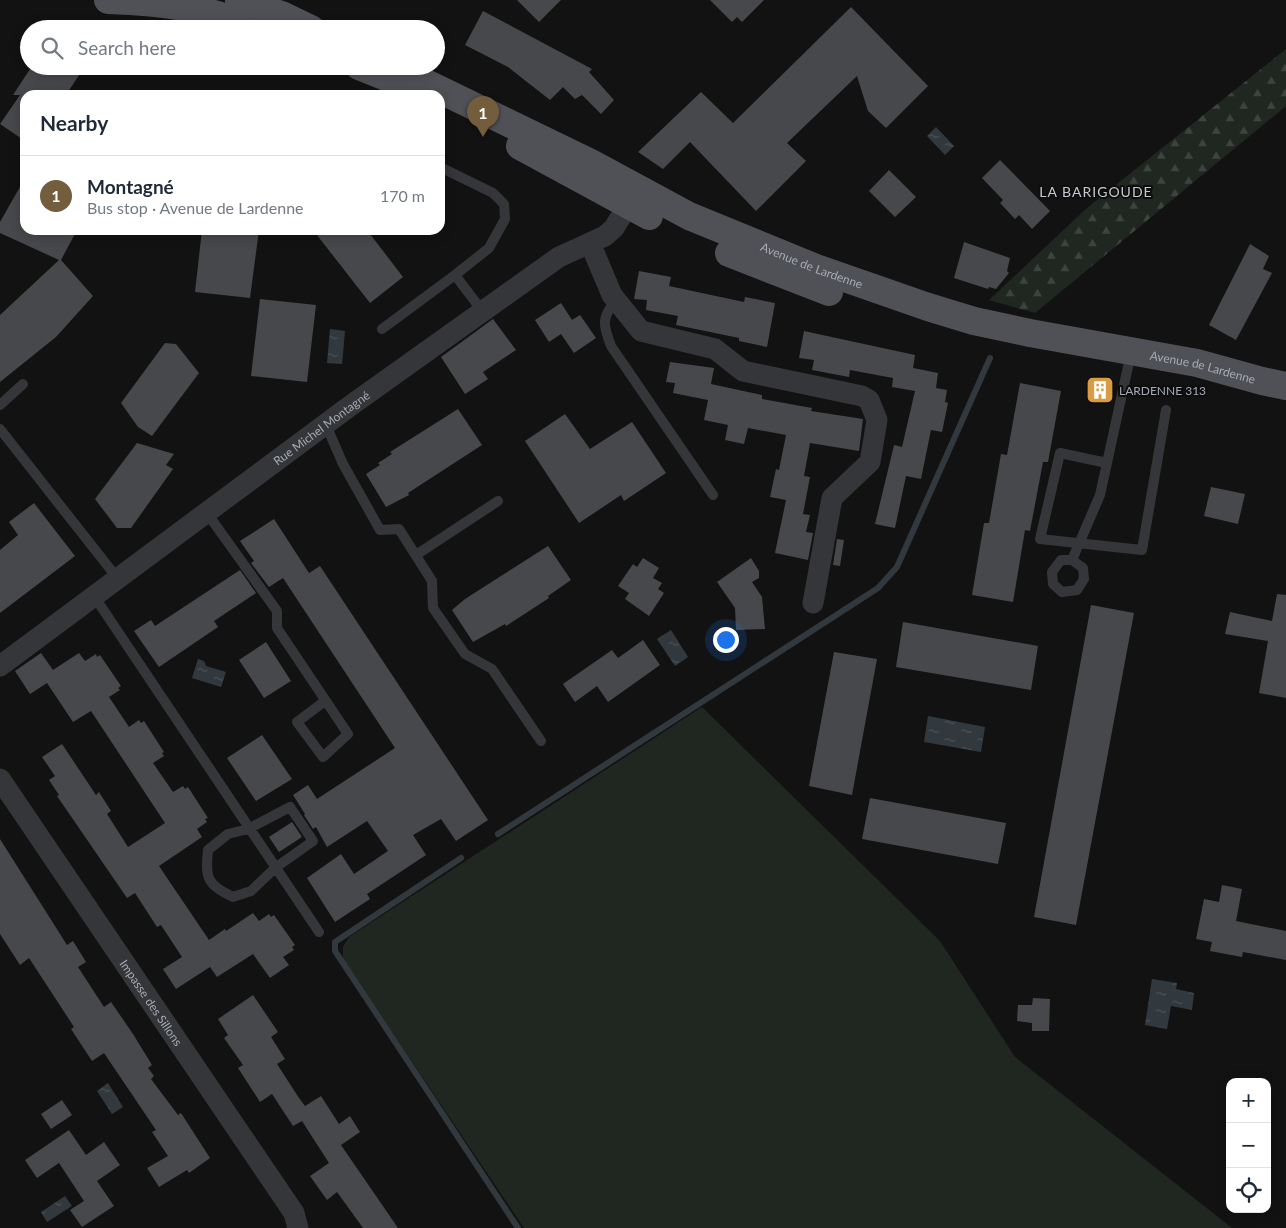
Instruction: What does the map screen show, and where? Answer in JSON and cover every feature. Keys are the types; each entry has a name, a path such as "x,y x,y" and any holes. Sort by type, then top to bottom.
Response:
{"main road":[{"path":"108,0 219,5 284,16 292,20"},
{"path":"219,5 245,20"},
{"path":"380,75 414,90"},
{"name":"Avenue de Lardenne","path":"410,75 442,90"},
{"name":"Avenue de Lardenne","path":"445,91 497,116 633,198"},
{"name":"Avenue de Lardenne","path":"445,104 633,198 689,216 749,242 928,307 1129,359 1196,379 1274,383"}],"street":[{"name":"Rue Michel Montagné","path":"0,666 207,512 559,257 604,236 614,228 633,198"},
{"path":"590,243 616,300 641,331 715,349 743,371 862,396 869,400 877,420 870,462 832,498 813,603"},
{"name":"Impasse des Sillons","path":"0,779 294,1213 298,1228"}],"lane":[{"path":"382,329 489,248 505,219 504,204 493,193 445,169"},
{"path":"455,275 483,312"},
{"path":"616,300 608,310 603,325 611,346 713,496"},
{"path":"1072,560 1100,495 1129,359"},
{"path":"0,405 23,384"},
{"path":"1107,464 1060,453 1040,539 1142,550 1166,410"},
{"path":"326,425 343,464 380,530 399,529 432,581 433,608 465,654 492,669 541,741"},
{"path":"0,429 118,579"},
{"path":"416,555 498,501"},
{"path":"207,512 277,611 277,628 348,734 323,757 297,722 325,701"},
{"path":"94,596 274,868 319,932"},
{"path":"290,806 313,841 274,868 251,891 233,897 215,889 205,872 208,850 228,834 248,829 290,806"}],"green space":[{"path":"1286,49 1286,106 1035,313 989,300 1087,208"},
{"path":"702,707 940,941 1015,1057 1232,1228 524,1228 343,959 343,947 349,937"}],"water":[{"path":"936,127 954,146 945,155 927,136"},
{"path":"330,329 345,331 342,364 327,363"},
{"path":"671,630 688,657 675,666 657,639"},
{"path":"198,659 204,661 206,666 226,672 221,687 192,678"},
{"path":"928,716 985,727 981,752 924,742"},
{"path":"1152,979 1177,983 1176,989 1194,993 1192,1010 1171,1006 1167,1029 1145,1025"},
{"path":"108,1083 123,1107 112,1114 97,1091"},
{"path":"65,1196 72,1206 47,1222 41,1212"}],"building":[{"path":"517,0 561,0 539,22"},
{"path":"710,0 764,0 742,22 737,17 732,22"},
{"path":"851,7 928,86 886,128 868,111 857,76 787,143 806,161 756,211 690,142 663,169 638,152 701,92 733,123"},
{"path":"483,11 592,69 589,72 614,100 601,114 582,95 575,99 563,87 550,100 508,67 465,45"},
{"path":"26,75 79,75 69,90 20,90 20,95 13,95"},
{"path":"20,95 20,138 0,124"},
{"path":"1000,160 1050,211 1032,229 1019,215 1015,219 1000,203 1003,200 982,178"},
{"path":"889,170 916,197 895,217 869,191"},
{"path":"20,187 20,235 74,235 61,260 93,296 56,337 0,382 0,315 59,260 0,233 0,222"},
{"path":"201,235 258,235 250,298 195,292"},
{"path":"317,235 371,235 403,277 370,303"},
{"path":"964,242 1010,258 1007,271 1009,273 996,289 989,287 988,289 954,278"},
{"path":"1250,244 1269,256 1263,269 1272,273 1236,340 1209,325"},
{"path":"639,271 671,277 669,286 744,302 745,297 775,303 767,347 739,341 739,338 676,325 678,316 646,310 647,300 634,299"},
{"path":"260,299 316,305 307,382 251,376"},
{"path":"561,303 572,320 580,315 596,338 574,353 561,334 549,342 535,320"},
{"path":"493,319 516,350 483,372 488,379 465,394 441,357"},
{"path":"804,331 915,355 913,368 938,373 936,388 947,390 945,402 948,403 942,432 931,430 921,479 906,476 895,528 875,524 894,445 902,447 915,391 892,387 893,378 850,370 849,377 812,370 814,360 799,358"},
{"path":"165,343 176,344 199,373 152,436 138,427 121,403"},
{"path":"670,362 714,368 711,384 762,395 762,399 812,408 811,411 863,419 859,451 810,443 804,476 810,477 803,514 810,515 806,532 813,533 808,560 775,553 786,500 770,497 776,469 779,470 786,435 748,428 744,444 725,440 728,425 704,420 708,400 673,393 675,383 666,382"},
{"path":"1020,383 1061,391 1048,462 1043,462 1030,531 1025,530 1013,602 972,595 984,523 989,523 1001,454 1007,455"},
{"path":"458,409 482,445 408,493 409,495 386,507 366,474 392,454 390,452"},
{"path":"565,414 590,449 632,422 666,473 624,501 621,495 579,523 525,441"},
{"path":"137,443 174,454 166,465 173,469 131,528 117,528 95,499"},
{"path":"1211,487 1245,494 1238,524 1204,516"},
{"path":"34,503 75,556 0,613 0,550 18,535 9,522"},
{"path":"274,519 309,573 320,566 488,820 456,841 441,819 413,835 426,855 367,894 370,899 335,922 307,878 341,854 354,874 388,851 367,821 327,847 316,827 313,829 293,795 308,785 317,799 395,748 283,578 269,587 251,563 254,561 240,541"},
{"path":"837,539 844,540 840,566 833,565"},
{"path":"548,546 571,580 548,596 549,598 506,626 505,624 473,642 452,610 465,599"},
{"path":"643,558 659,568 653,578 662,583 658,589 664,593 649,616 625,599 629,593 618,586 633,564 637,567"},
{"path":"751,558 759,571 759,578 752,582 762,597 765,629 736,630 735,608 717,582"},
{"path":"240,570 256,593 214,621 218,627 159,667 134,631 151,620 155,626"},
{"path":"1277,594 1286,595 1286,698 1259,693 1268,641 1225,634 1230,612 1272,621"},
{"path":"1091,605 1134,613 1076,925 1034,917"},
{"path":"903,622 1038,646 1031,690 896,667"},
{"path":"643,640 660,665 608,702 597,686 575,702 563,684 612,650 618,658"},
{"path":"266,642 291,681 264,698 239,660"},
{"path":"834,652 877,659 852,795 809,786"},
{"path":"41,653 53,670 79,653 85,661 96,654 97,657 100,655 121,686 118,688 120,690 109,697 129,727 139,720 141,723 144,721 164,752 162,753 164,756 153,763 173,792 183,786 185,789 188,787 208,818 205,819 207,822 197,829 202,837 159,866 209,940 253,913 259,921 269,914 271,917 274,915 295,945 292,947 294,950 283,957 289,965 270,978 253,954 217,977 210,967 176,989 163,969 182,957 161,925 157,927 135,893 127,898 57,796 59,795 49,780 55,776 42,757 62,744 96,795 99,792 111,811 107,814 128,847 165,823 91,711 73,722 47,683 30,694 15,671"},
{"path":"262,735 292,779 256,801 227,758"},
{"path":"870,798 1006,823 998,864 862,839"},
{"path":"292,822 302,837 279,852 269,837"},
{"path":"0,839 67,945 73,941 86,962 78,967 104,1007 111,1002 133,1034 152,1065 148,1068 154,1076 151,1079 178,1115 181,1113 210,1158 189,1173 187,1170 159,1187 147,1168 168,1156 152,1132 156,1130 104,1053 92,1061 71,1029 74,1027 29,958 20,965 0,934"},
{"path":"1222,885 1242,889 1236,921 1286,931 1286,960 1243,952 1242,957 1210,951 1212,942 1196,939 1204,899 1219,902"},
{"path":"253,995 278,1032 271,1037 285,1059 277,1064 305,1106 321,1096 339,1124 350,1116 360,1132 341,1145 398,1228 363,1228 337,1192 327,1200 310,1176 329,1163 302,1121 293,1126 272,1094 260,1102 238,1068 243,1065 224,1038 228,1035 218,1019"},
{"path":"1033,998 1050,999 1049,1031 1032,1031 1032,1023 1017,1021 1018,1005 1032,1005"},
{"path":"62,1100 72,1115 51,1129 41,1114"},
{"path":"69,1130 86,1155 104,1142 120,1165 97,1181 114,1206 82,1227 70,1210 84,1201 59,1163 37,1178 25,1160"}],"waterway":[{"path":"498,834 878,588 897,567 990,358"},
{"path":"461,858 335,942 335,951 518,1228"}],"place":[{"name":"Montagné","path":"483,137"},
{"name":"LARDENNE 313","path":"1100,390"}],"district":[{"name":"LA BARIGOUDE","path":"1096,191"}]}
